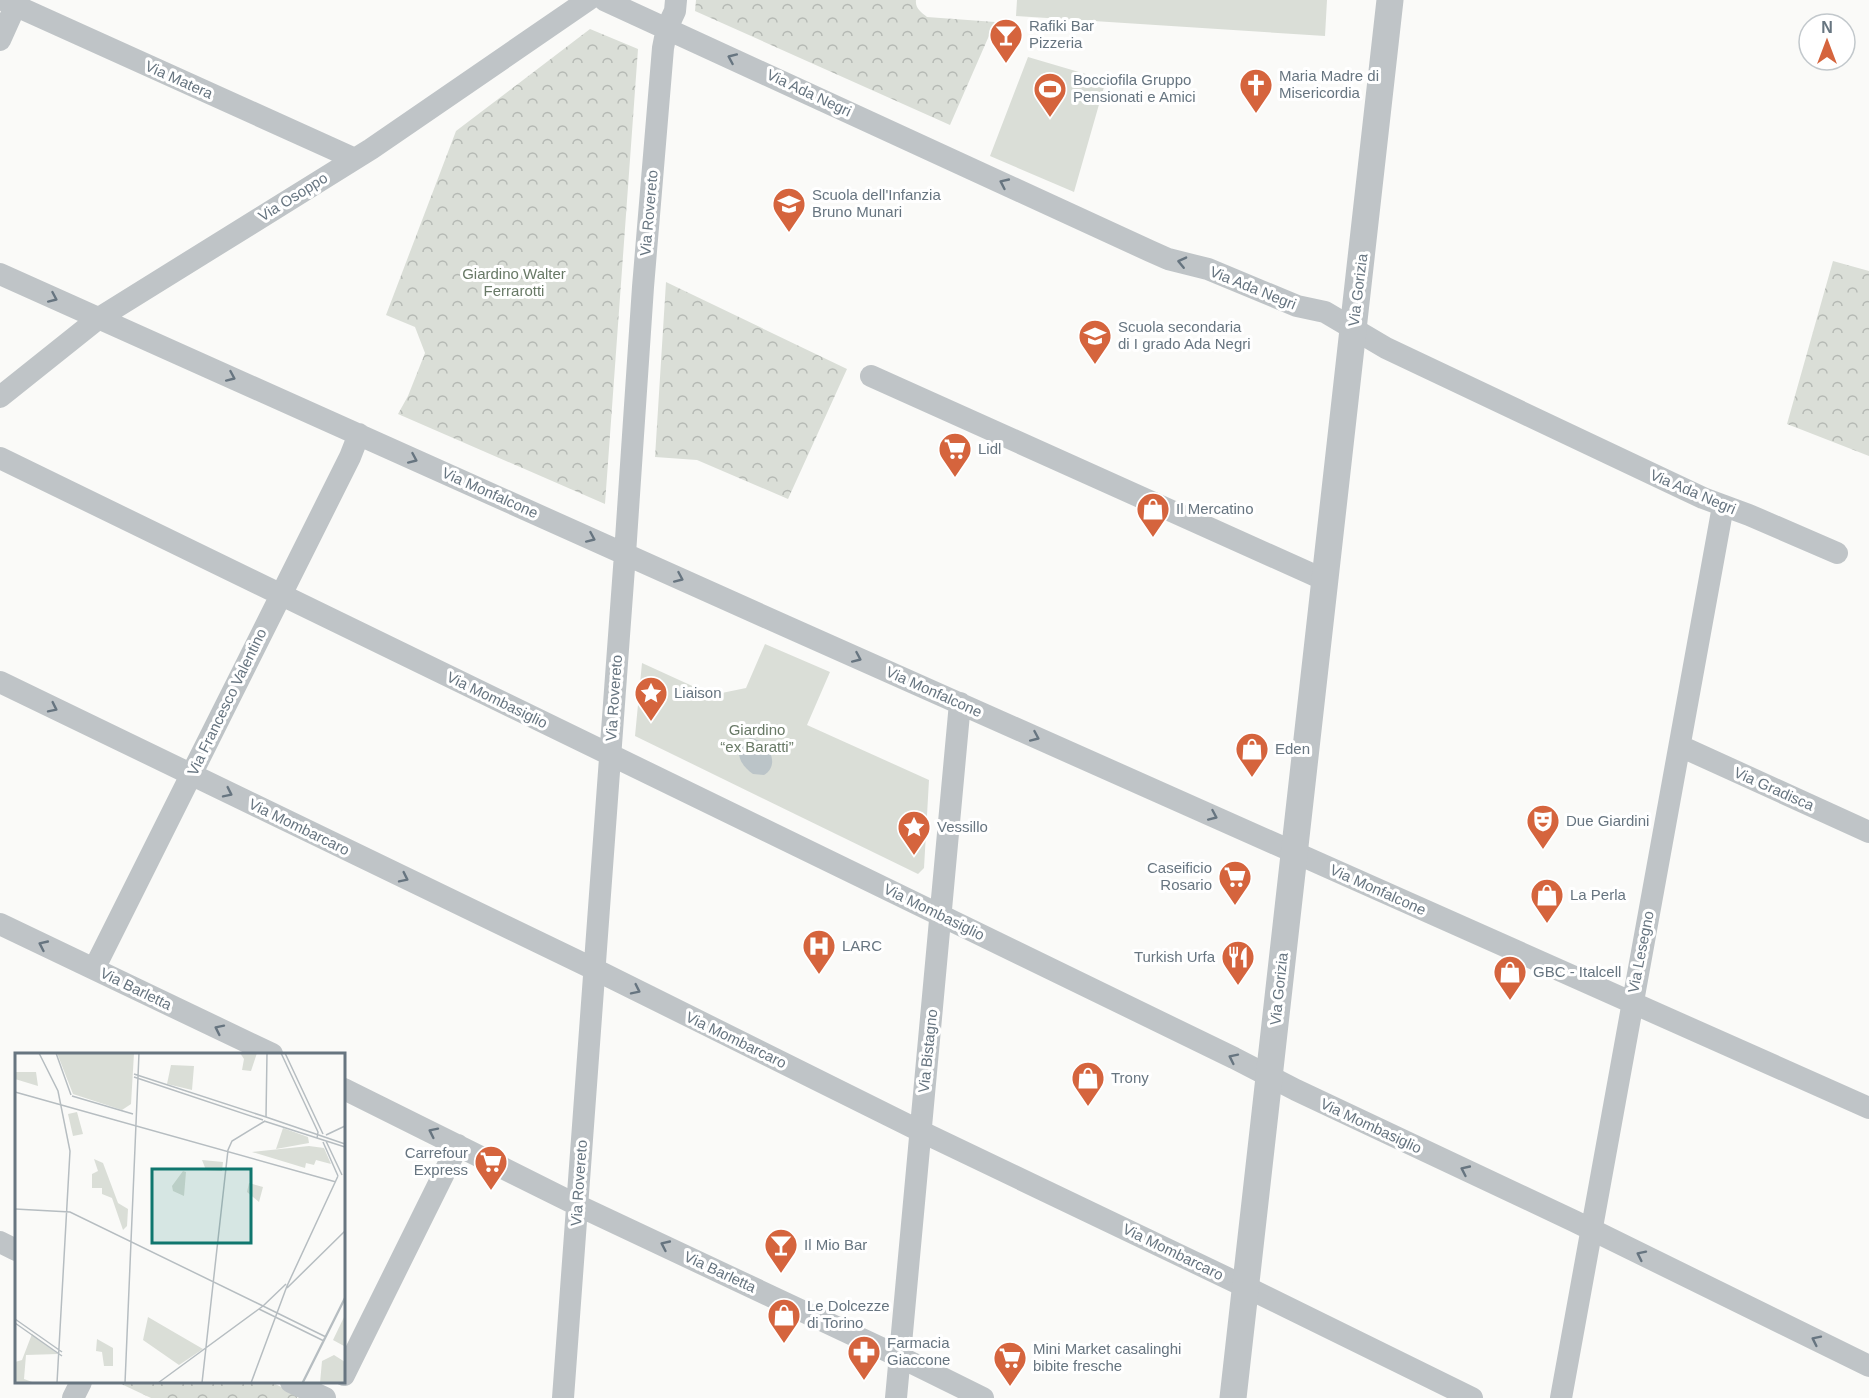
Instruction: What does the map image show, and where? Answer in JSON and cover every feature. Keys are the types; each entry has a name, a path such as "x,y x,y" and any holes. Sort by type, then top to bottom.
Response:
{"street":[{"name":"Via Osoppo","path":"0,397 99,318 355,159 588,0"},
{"name":"Via Ada Negri","path":"604,0 1168,259 1208,269 1297,306 1325,312 1386,348 1703,498 1837,553"},
{"name":"Via Rovereto","path":"562,1398 643,287 663,48 667,28 675,11 676,0"},
{"name":"Via Gorizia","path":"1233,1398 1390,0"},
{"name":"Via Matera","path":"12,2 355,159"},
{"path":"0,40 12,2"},
{"name":"Via Monfalcone","path":"0,274 1869,1108"},
{"path":"871,376 1325,580"},
{"name":"Via Francesco Valentino","path":"94,969 350,457 359,434"},
{"name":"Via Mombasiglio","path":"0,458 1269,1077 1869,1366"},
{"name":"Via Lesegno","path":"1561,1398 1723,506"},
{"name":"Via Mombarcaro","path":"0,682 1472,1398"},
{"name":"Via Bistagno","path":"896,1398 960,703"},
{"name":"Via Gradisca","path":"1680,746 1869,832"},
{"name":"Via Barletta","path":"0,924 270,1053"},
{"name":"Via Barletta","path":"345,1089 577,1205 982,1398"},
{"path":"345,1373 459,1145"},
{"path":"0,1242 15,1250"},
{"path":"73,1398 80,1383"},
{"path":"293,1383 325,1398"},
{"path":"332,1398 340,1383"}],"green space":[{"path":"696,0 916,0 917,8 927,17 995,22 950,125 695,11"},
{"path":"1017,0 1327,0 1325,36 1016,16"},
{"name":"Giardino Walter Ferrarotti","path":"590,29 638,49 605,504 398,414 408,396 425,353 415,327 386,315 456,131"},
{"name":"Bocciofila Gruppo Pensionati e Amici","path":"1028,57 1106,80 1074,192 990,156"},
{"path":"1833,261 1869,271 1869,456 1787,424"},
{"path":"666,282 847,369 788,499 697,460 655,457"},
{"name":"Giardino “ex Baratti”","path":"765,644 830,672 807,725 929,780 924,868 918,874 635,736 642,663 712,695 746,688"},
{"path":"119,1383 273,1383 298,1395 297,1398 151,1398"}],"shaded area":[{"path":"750,738 762,743 770,753 772,765 764,775 753,774 741,761 739,748"}],"place":[{"name":"Rafiki Bar Pizzeria","path":"1006,64"},
{"name":"Maria Madre di Misericordia","path":"1256,114"},
{"name":"Bocciofila Gruppo Pensionati e Amici","path":"1050,118"},
{"name":"Scuola dell'Infanzia Bruno Munari","path":"789,233"},
{"name":"Scuola secondaria di I grado Ada Negri","path":"1095,365"},
{"name":"Lidl","path":"955,478"},
{"name":"Il Mercatino","path":"1153,538"},
{"name":"Liaison","path":"651,722"},
{"name":"Eden","path":"1252,778"},
{"name":"Due Giardini","path":"1543,850"},
{"name":"Vessillo","path":"914,856"},
{"name":"Caseificio Rosario","path":"1235,906"},
{"name":"La Perla","path":"1547,924"},
{"name":"LARC","path":"819,975"},
{"name":"Turkish Urfa","path":"1238,986"},
{"name":"GBC - Italcell","path":"1510,1001"},
{"name":"Trony","path":"1088,1107"},
{"name":"Carrefour Express","path":"491,1191"},
{"name":"Il Mio Bar","path":"781,1274"},
{"name":"Le Dolcezze di Torino","path":"784,1344"},
{"name":"Farmacia Giaccone","path":"864,1381"},
{"name":"Mini Market casalinghi bibite fresche","path":"1010,1387"}]}
